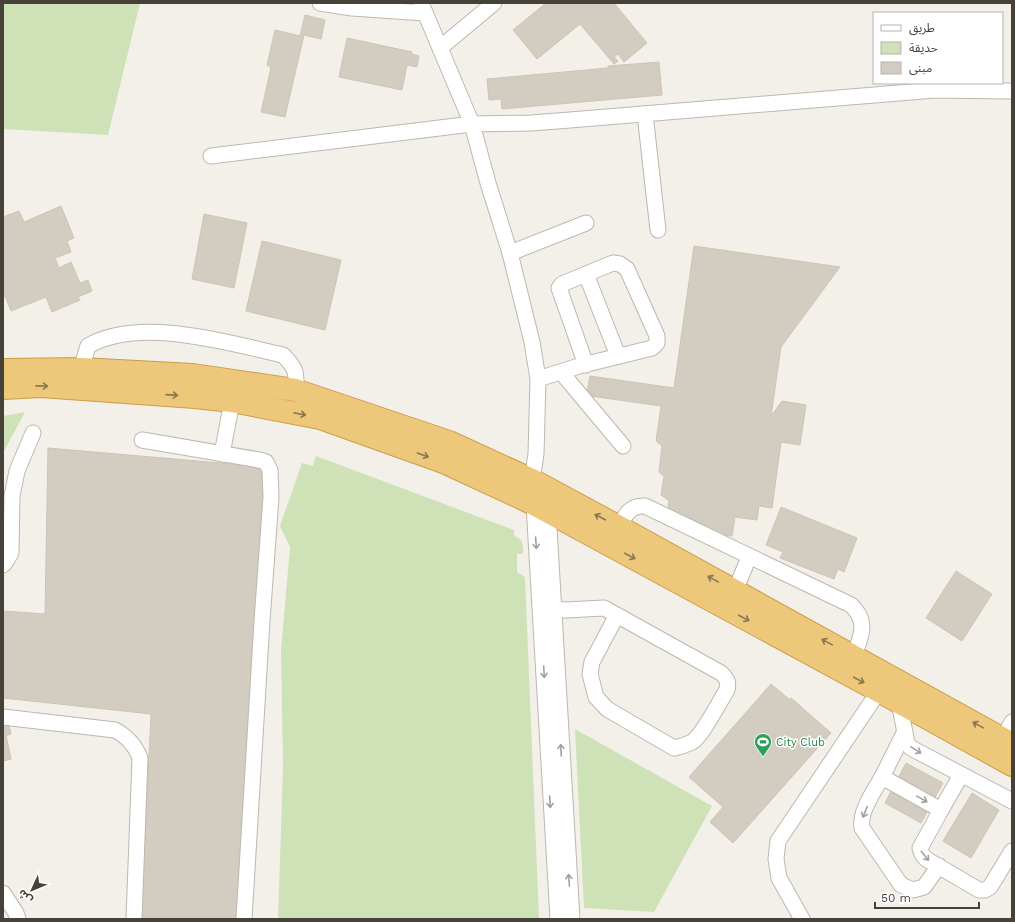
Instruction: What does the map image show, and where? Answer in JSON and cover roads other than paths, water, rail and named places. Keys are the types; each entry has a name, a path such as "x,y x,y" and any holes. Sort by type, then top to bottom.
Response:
{"highway":[{"path":"3,370 81,369 193,375 295,390 449,442 532,480 854,656 1009,735"},
{"path":"3,388 41,386 232,401 320,418 446,463 541,507 879,691 1012,766"}],"street":[{"path":"320,3 352,8 423,8 472,124 488,183 510,253 532,342 538,379 536,454 532,480"},
{"path":"440,48 494,3"},
{"path":"212,156 472,124 531,123 935,90 1012,91"},
{"path":"645,114 658,230"},
{"path":"510,253 586,223"},
{"path":"538,379 586,364 652,348 657,343 657,336 627,269 620,264 613,263 562,284 559,288 586,364"},
{"path":"586,274 618,356"},
{"path":"81,369 88,346 98,340 124,333 156,333 192,336 283,355 295,370 297,378 295,390"},
{"path":"561,372 623,446"},
{"path":"222,454 232,401"},
{"path":"3,565 11,552 12,496 17,471 33,433"},
{"path":"142,440 260,460 266,462 270,470 271,497 244,919"},
{"path":"619,527 629,510 639,506 645,506 851,605 857,611 861,619 863,629 854,656"},
{"path":"541,507 553,609 572,919"},
{"path":"541,507 551,818 558,919"},
{"path":"735,591 749,557"},
{"path":"553,609 566,610 604,608 617,615 721,673 727,678 727,690 700,735 693,742 674,748 607,709 596,697 590,674 592,662 617,615"},
{"path":"802,919 779,878 776,859 778,841 879,691"},
{"path":"899,702 904,733 907,743 911,748 1012,801"},
{"path":"3,717 115,730 123,734 137,749 140,758 134,919"},
{"path":"904,733 864,812 861,822 862,828 902,885 913,890 924,887 939,866"},
{"path":"961,775 920,848 922,854 926,859 979,890 985,890 990,887 1012,851"},
{"path":"882,777 941,810"},
{"path":"3,893 16,913 18,919"}],"place":[{"name":"City Club","path":"763,757"}]}
